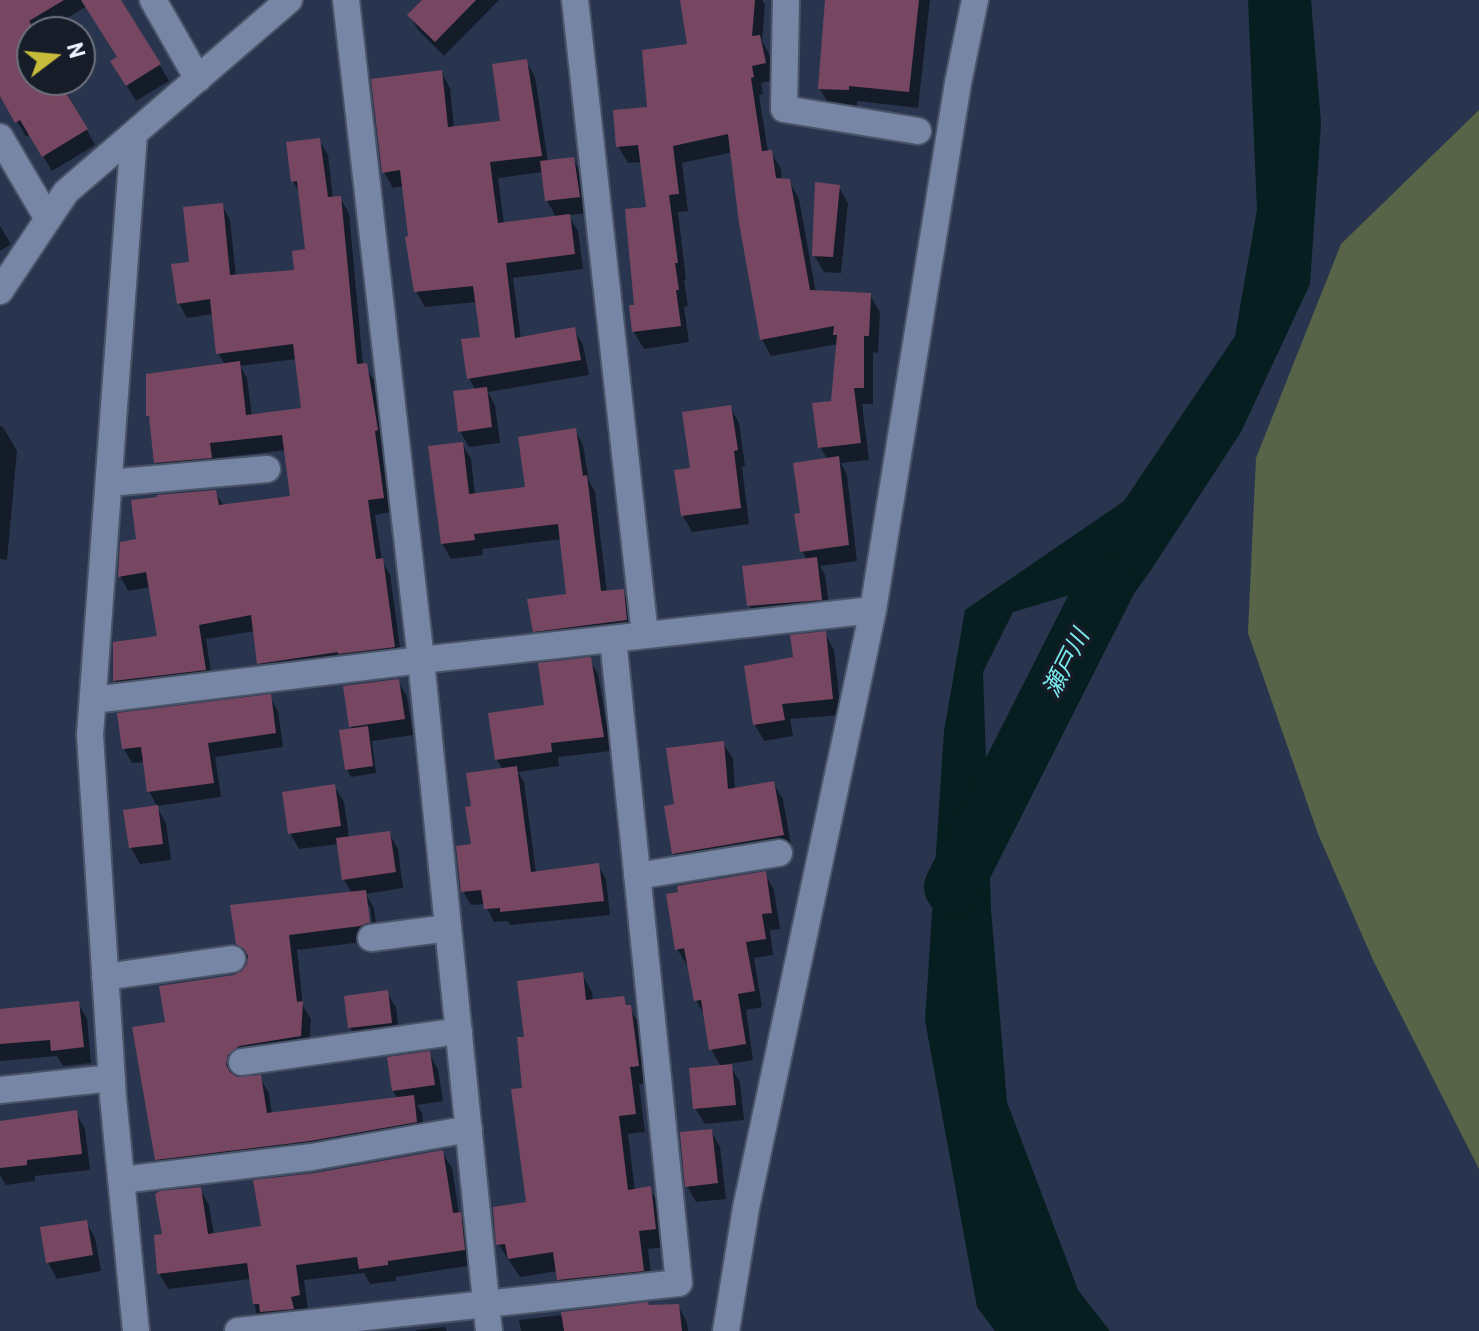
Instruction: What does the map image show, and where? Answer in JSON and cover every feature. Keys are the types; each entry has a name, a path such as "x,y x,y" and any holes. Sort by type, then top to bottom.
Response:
{"street":[{"path":"153,0 198,79"},
{"path":"0,291 66,192 289,0"},
{"path":"346,0 421,660 489,1331"},
{"path":"575,0 645,635"},
{"path":"786,0 784,109 918,131"},
{"path":"726,1331 746,1208 873,610 958,83 975,0"},
{"path":"134,134 90,735 112,1078 136,1331"},
{"path":"0,137 48,219"},
{"path":"109,483 267,469"},
{"path":"93,700 873,610"},
{"path":"238,1331 679,1283 613,639"},
{"path":"637,876 779,853"},
{"path":"371,938 448,928"},
{"path":"105,977 232,959"},
{"path":"242,1062 459,1031"},
{"path":"0,1090 112,1078"},
{"path":"122,1180 312,1157 469,1129"}],"green space":[{"path":"1479,110 1479,1169 1373,960 1318,834 1248,633 1256,458 1341,244"}],"shaded area":[{"path":"1248,0 1311,0 1321,123 1310,284 1241,432 1149,573 1059,696 1087,590 1013,612 983,672 991,909 1007,1102 1078,1290 1110,1331 995,1331 977,1307 925,1020 944,731 965,610 1124,501 1235,336 1257,210"}],"building":[{"path":"0,0 64,0 37,16 16,16 16,96 68,96 88,129 42,157 20,120 15,123 0,96"},
{"path":"81,0 121,0 161,64 126,86 110,61 117,57 96,24 96,16 91,16"},
{"path":"422,0 476,0 435,42 407,15"},
{"path":"680,0 755,0 752,36 760,35 766,63 752,66 754,77 751,78 762,151 772,150 776,178 790,179 810,290 871,293 869,336 864,336 864,388 854,388 861,443 818,448 812,403 831,401 837,335 833,335 834,326 760,340 739,223 728,134 673,146 679,194 669,195 678,263 675,263 679,290 676,290 681,326 632,332 629,305 634,305 625,209 646,207 638,145 616,147 613,110 647,107 642,50 687,44"},
{"path":"825,0 919,0 909,92 849,86 849,90 818,89"},
{"path":"527,59 542,156 490,162 498,223 570,214 575,254 506,263 515,338 575,327 581,360 467,379 461,339 480,337 473,286 414,292 405,237 408,236 400,170 382,173 371,79 442,70 448,127 500,121 492,64"},
{"path":"320,138 328,197 341,196 357,364 367,363 378,430 375,431 384,498 368,500 376,559 383,558 395,647 257,664 251,615 199,625 206,670 113,681 113,642 157,636 146,572 118,577 120,542 136,539 131,500 216,490 219,505 290,496 282,435 210,443 212,458 154,463 149,416 146,416 146,374 240,361 246,415 301,408 293,344 216,354 210,299 177,304 171,264 189,262 183,207 223,203 230,275 294,270 292,251 305,249 297,181 291,182 286,142"},
{"path":"574,157 580,197 545,201 540,161"},
{"path":"815,182 840,185 833,257 812,256"},
{"path":"487,387 492,427 458,432 453,391"},
{"path":"731,405 738,450 734,451 741,508 681,516 674,470 690,468 682,412"},
{"path":"576,428 583,476 587,475 601,591 624,589 627,620 533,632 527,599 566,594 558,524 474,534 475,540 441,544 428,446 463,442 469,494 525,487 518,437"},
{"path":"839,456 849,545 800,552 794,514 800,513 793,463"},
{"path":"817,557 822,600 747,606 742,566"},
{"path":"826,631 833,699 782,704 785,720 753,725 744,666 793,657 790,635"},
{"path":"591,657 604,737 551,743 552,752 495,760 488,713 544,705 538,663"},
{"path":"399,679 405,719 349,727 343,686"},
{"path":"271,694 276,733 208,743 214,783 147,792 141,747 122,749 117,713"},
{"path":"368,726 373,766 345,770 339,730"},
{"path":"724,741 728,789 774,781 784,835 672,854 664,806 674,804 666,748"},
{"path":"517,766 531,872 599,863 604,901 500,912 500,908 484,909 481,890 461,892 456,846 471,844 465,807 471,806 466,773"},
{"path":"335,784 341,826 288,834 282,792"},
{"path":"158,805 163,844 129,848 123,810"},
{"path":"390,831 396,872 342,880 336,838"},
{"path":"766,871 772,913 762,914 766,939 746,942 755,991 738,994 746,1044 709,1050 701,1000 694,1001 684,948 675,950 666,894 678,892 677,886"},
{"path":"366,890 370,922 289,935 297,1002 303,1001 301,1036 239,1046 228,1055 226,1065 237,1077 261,1075 267,1113 414,1095 417,1122 310,1141 155,1160 132,1027 165,1022 159,986 234,975 242,971 248,956 236,944 230,905"},
{"path":"583,972 586,1000 624,996 626,1005 631,1005 639,1066 630,1067 636,1114 619,1116 628,1190 651,1186 656,1229 639,1231 644,1271 557,1280 553,1252 508,1259 505,1244 496,1245 493,1207 526,1202 511,1089 522,1088 517,1037 524,1037 517,981"},
{"path":"388,990 392,1023 348,1028 344,996"},
{"path":"79,1001 84,1047 51,1051 50,1040 0,1044 0,1009"},
{"path":"430,1051 435,1085 392,1091 387,1057"},
{"path":"732,1064 736,1105 693,1109 689,1068"},
{"path":"77,1110 82,1154 27,1160 27,1165 0,1168 0,1121"},
{"path":"712,1129 718,1183 685,1187 680,1132"},
{"path":"443,1150 453,1213 461,1212 465,1250 388,1261 388,1265 359,1269 357,1257 296,1265 300,1295 291,1297 294,1309 260,1312 259,1304 253,1304 247,1263 157,1274 154,1235 162,1234 155,1194 160,1191 201,1187 208,1234 261,1226 253,1180 315,1173"},
{"path":"87,1220 93,1255 46,1263 40,1227"},
{"path":"648,1302 649,1305 679,1304 682,1331 564,1331 561,1312"}],"waterway":[{"name":"瀬戸川","path":"953,887 1106,585"}]}
